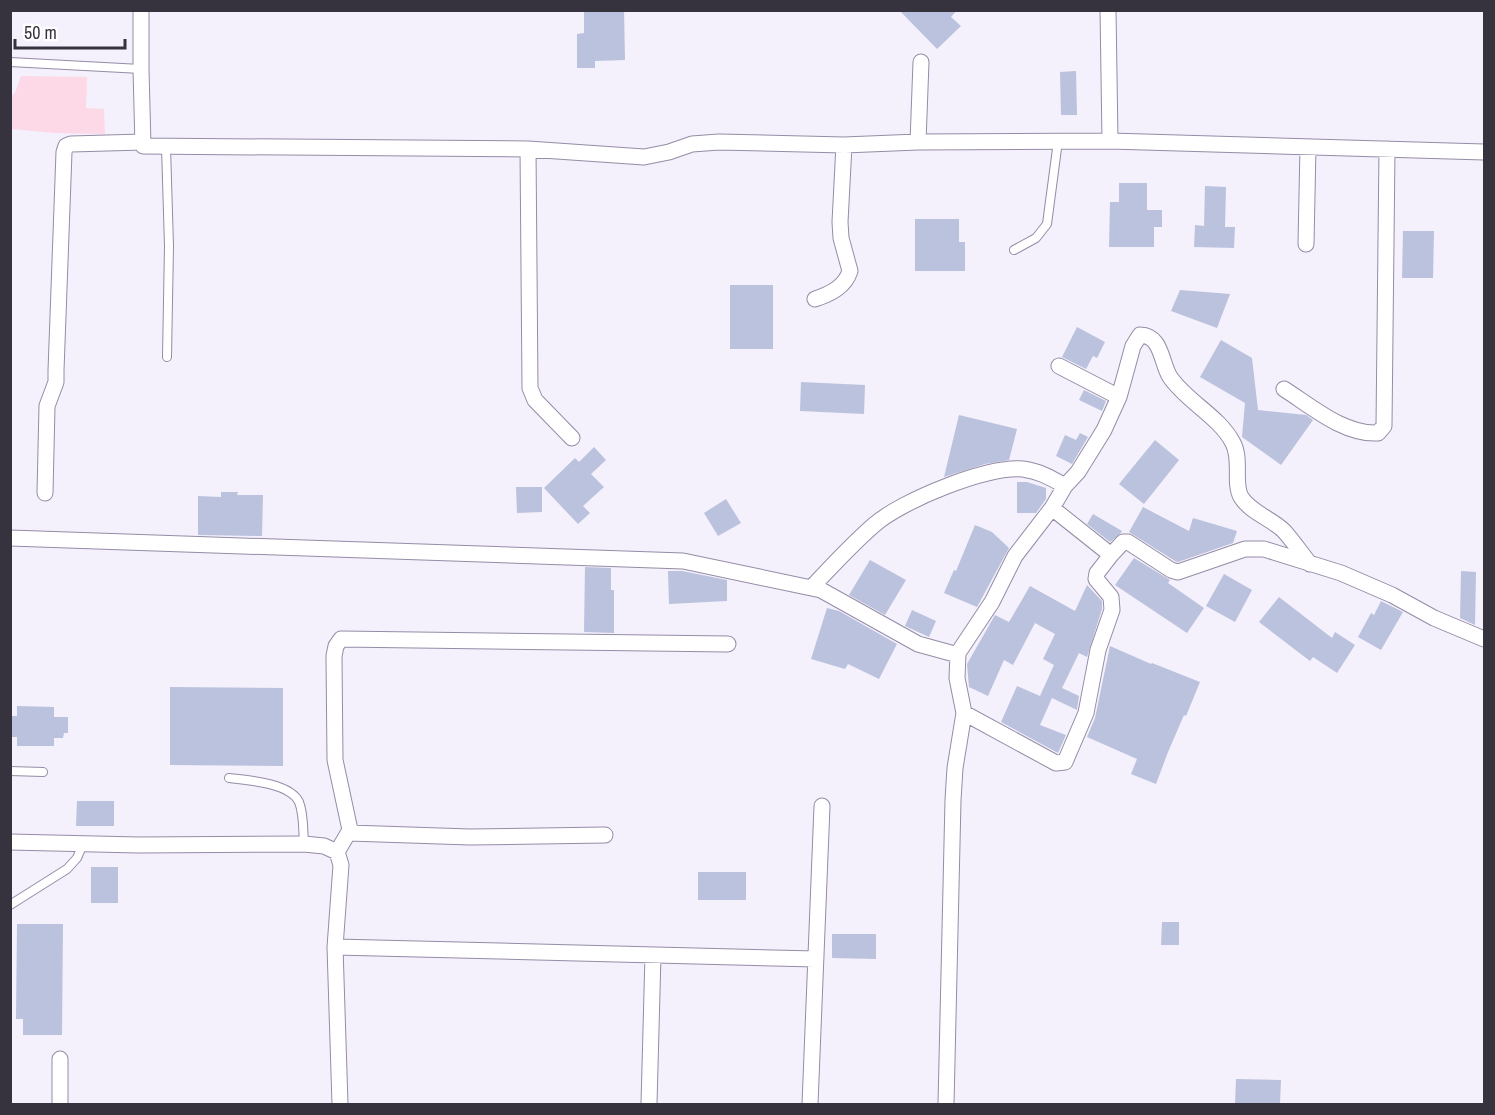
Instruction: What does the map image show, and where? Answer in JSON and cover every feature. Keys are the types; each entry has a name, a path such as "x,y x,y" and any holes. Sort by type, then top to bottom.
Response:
{"street":[{"path":"141,10 143,146 528,149 644,157 704,142 844,145 918,142 1110,141 1485,152"},
{"path":"1108,10 1110,141"},
{"path":"918,142 921,62"},
{"path":"45,493 47,406 56,382 64,152 66,146 72,144 143,142"},
{"path":"816,299 835,290 850,272 841,238 840,222 844,145"},
{"path":"1306,244 1308,147"},
{"path":"528,149 530,388 534,400 572,438"},
{"path":"1284,389 1358,431 1378,433 1384,426 1387,149"},
{"path":"946,1104 953,800 955,768 964,713 957,678 958,655 992,602 1015,556 1052,508 1065,486 1078,472 1104,430 1119,397 1133,346 1140,335 1146,335 1158,347 1173,381 1201,407 1234,445 1238,459 1239,489 1242,498 1284,531 1310,564"},
{"path":"1059,366 1119,397"},
{"path":"812,587 889,513 942,488 1009,469 1035,471 1065,486"},
{"path":"1052,508 1111,555"},
{"path":"10,538 683,561 812,587 831,595 918,644 958,655"},
{"path":"964,713 1056,763 1065,762 1086,712 1098,650 1113,610 1111,597 1096,579 1097,573 1123,542 1178,572 1250,548 1264,549 1341,573 1392,594 1434,618 1485,639"},
{"path":"337,852 349,833 349,818 335,760 334,656 336,646 341,639 728,644"},
{"path":"810,1104 822,806"},
{"path":"349,833 470,837 605,835"},
{"path":"10,842 304,844 324,846 337,852 341,865 335,947 340,1104"},
{"path":"335,947 816,959"},
{"path":"649,1104 653,955"},
{"path":"60,1059 60,1104"}],"lane":[{"path":"10,62 141,69"},
{"path":"1014,250 1036,238 1047,224 1058,141"},
{"path":"166,147 169,246 167,357"},
{"path":"10,771 43,772"},
{"path":"229,778 262,783 282,789 296,797 301,809 304,844"},
{"path":"10,905 67,869 77,858 83,844"}],"shaded area":[{"path":"21,76 87,77 86,108 104,109 105,134 11,129 11,96 15,93"}],"building":[{"path":"584,10 624,10 625,60 595,61 595,68 577,68 577,34 584,33"},
{"path":"899,10 957,10 951,17 961,26 937,49"},
{"path":"1076,71 1077,115 1061,115 1060,72"},
{"path":"1119,183 1147,183 1147,210 1162,210 1162,227 1154,227 1154,247 1109,247 1110,202 1119,202"},
{"path":"1205,186 1226,187 1225,227 1235,227 1234,248 1194,247 1195,225 1204,226"},
{"path":"915,219 959,219 959,242 965,242 965,271 915,271"},
{"path":"1403,231 1434,231 1433,278 1402,278"},
{"path":"730,285 773,285 773,349 730,349"},
{"path":"1180,290 1230,294 1217,328 1171,311"},
{"path":"1077,327 1105,342 1097,358 1093,356 1086,369 1062,357"},
{"path":"1221,340 1252,358 1258,410 1306,415 1313,420 1281,465 1242,437 1245,403 1200,377"},
{"path":"801,382 865,385 864,414 800,411"},
{"path":"1084,390 1106,401 1102,411 1079,400"},
{"path":"959,415 1017,429 1009,460 985,464 944,477"},
{"path":"1080,433 1088,437 1072,464 1056,456 1065,435 1076,440"},
{"path":"1155,440 1179,460 1144,504 1119,484"},
{"path":"594,447 606,460 591,474 604,487 583,506 590,513 578,524 544,488 575,458 579,462"},
{"path":"1017,482 1027,482 1046,488 1046,499 1036,513 1017,513"},
{"path":"516,487 542,487 542,512 517,513"},
{"path":"221,492 238,492 237,495 263,495 262,536 198,535 198,496 221,497"},
{"path":"726,499 741,523 718,536 704,513"},
{"path":"1143,507 1189,531 1193,518 1237,531 1233,543 1178,562 1129,532"},
{"path":"1093,514 1122,531 1121,533 1110,542 1087,524"},
{"path":"975,525 992,532 1009,548 977,607 944,593"},
{"path":"1134,558 1170,580 1168,583 1204,608 1187,633 1115,585"},
{"path":"870,560 906,580 885,615 849,595"},
{"path":"585,567 611,568 611,590 614,590 614,633 584,632"},
{"path":"668,571 682,571 727,580 727,601 669,604"},
{"path":"1461,571 1476,572 1475,625 1460,618"},
{"path":"1224,574 1252,590 1235,622 1206,606"},
{"path":"1087,585 1102,601 1102,609 1087,657 1079,653 1062,688 1079,696 1077,710 1052,698 1040,725 1066,735 1058,753 1001,722 1017,686 1040,696 1054,665 1043,659 1055,634 1035,623 1013,665 1004,660 988,696 969,687 967,664 995,615 1009,622 1030,586 1075,611"},
{"path":"1279,597 1332,638 1335,632 1355,645 1337,673 1313,657 1310,661 1259,622"},
{"path":"1381,601 1403,612 1381,650 1358,637 1371,613 1374,615"},
{"path":"827,608 839,611 897,644 879,679 848,664 845,669 811,659"},
{"path":"912,610 936,621 929,637 905,626"},
{"path":"1110,646 1200,682 1156,784 1131,774 1137,759 1087,737 1095,718"},
{"path":"170,687 283,688 283,766 170,765"},
{"path":"17,706 54,707 54,717 68,717 68,733 64,733 63,738 54,738 54,746 17,746 17,737 10,737 10,716 17,716"},
{"path":"77,801 114,801 114,826 76,826"},
{"path":"91,867 118,867 118,903 91,903"},
{"path":"698,872 746,872 746,900 698,900"},
{"path":"1162,922 1179,922 1179,945 1161,945"},
{"path":"17,924 63,924 62,1035 23,1035 23,1019 16,1019"},
{"path":"832,934 876,934 876,959 832,958"},
{"path":"1236,1079 1281,1080 1280,1104 1235,1104"}]}
